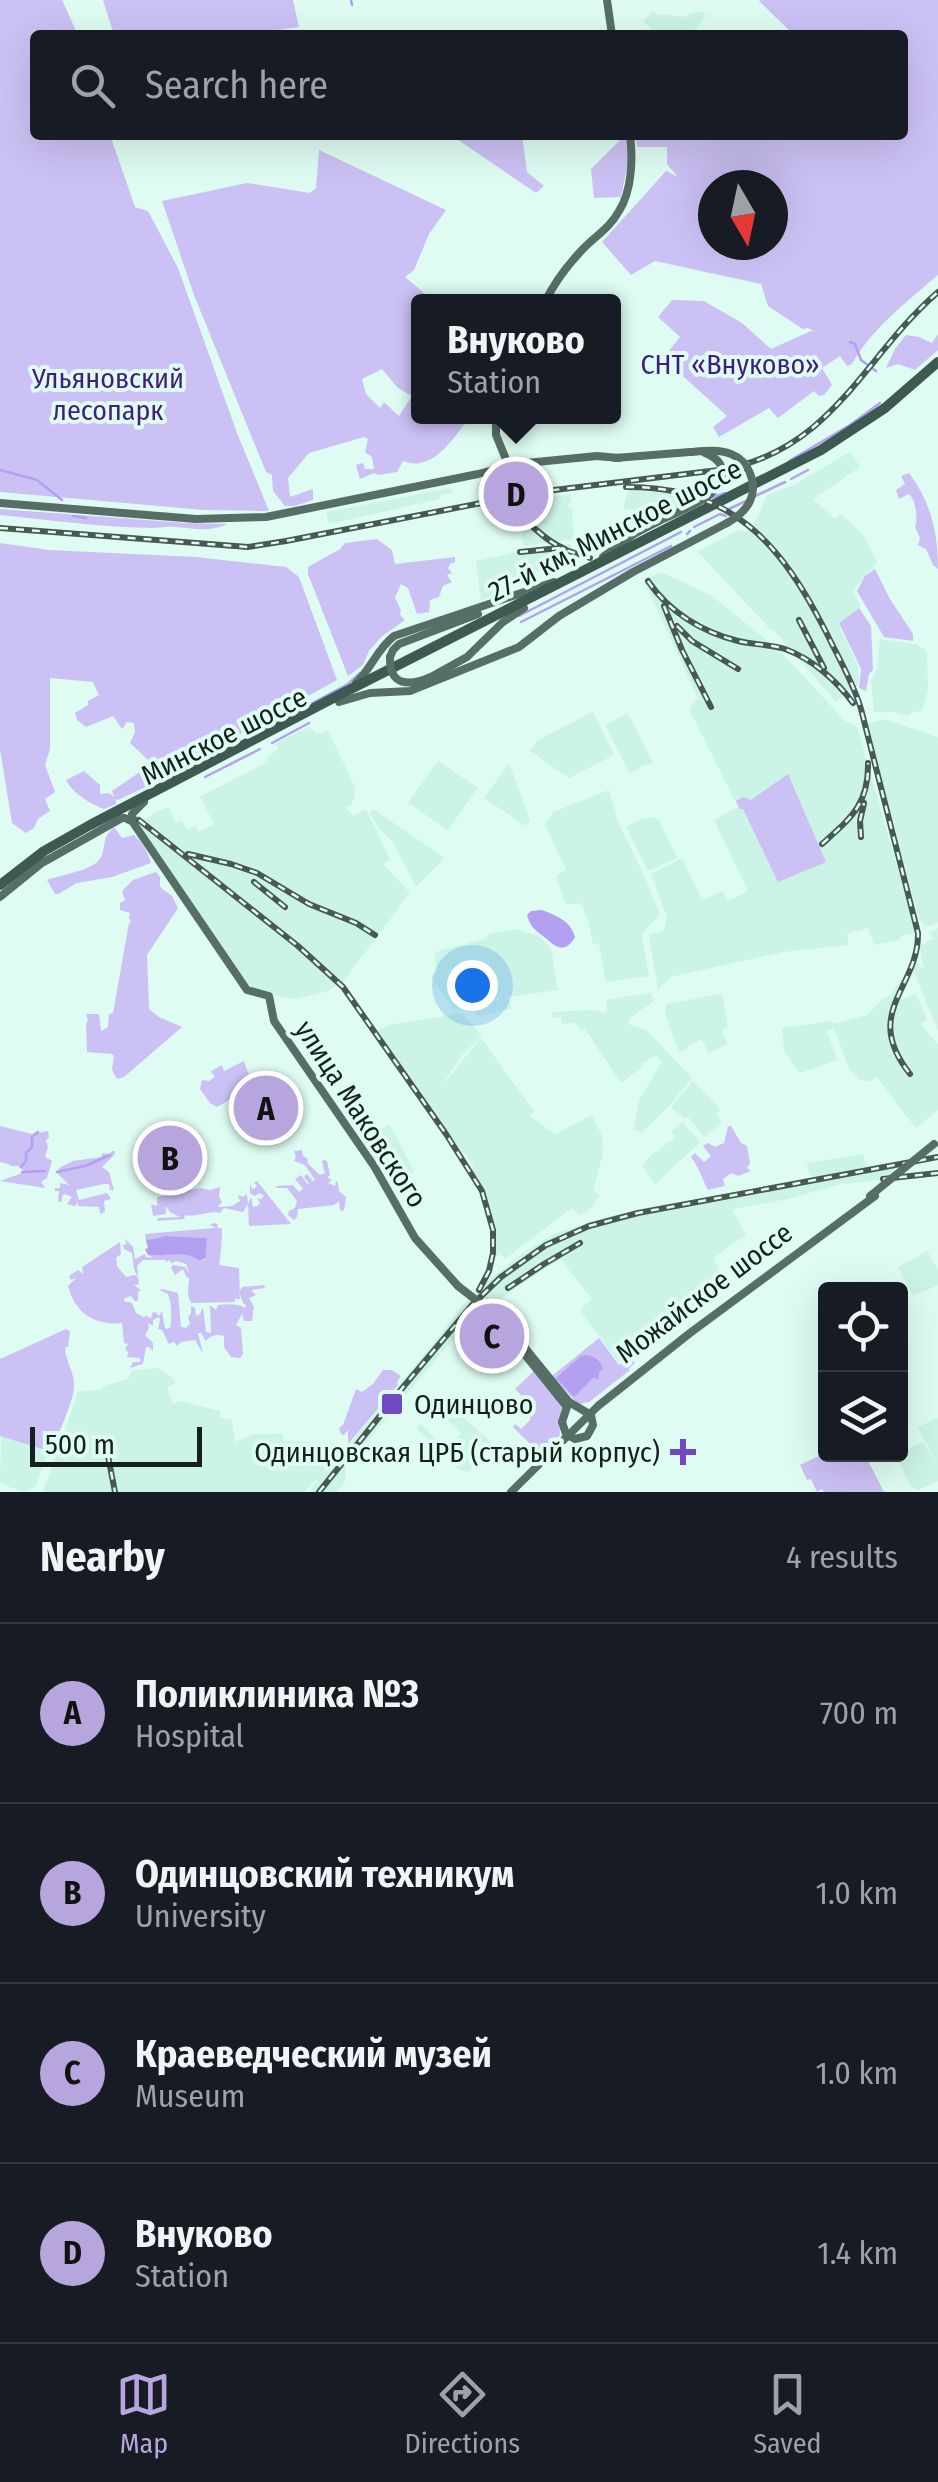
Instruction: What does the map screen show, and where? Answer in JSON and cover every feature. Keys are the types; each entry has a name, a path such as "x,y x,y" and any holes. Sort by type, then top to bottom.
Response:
{"highway":[{"path":"779,475 853,430 938,366"},
{"name":"27-й км, Минское шоссе","path":"475,630 572,577 779,475"},
{"name":"27-й км, Минское шоссе","path":"475,630 779,475"},
{"name":"Минское шоссе","path":"0,891 30,860 68,837 475,630"},
{"name":"Минское шоссе","path":"0,891 41,858 260,745 340,698"}],"main road":[{"path":"607,0 611,30"},
{"path":"550,294 578,254 621,208 630,169 630,140"},
{"path":"496,424 512,465"},
{"path":"524,608 503,622 477,650 431,677 414,684 402,682 392,673 390,657 399,644 554,582 708,496 721,482 722,470 716,459 690,452"},
{"path":"0,503 238,519 284,514 512,465 597,456 721,452 737,457 750,472 752,497 737,517 653,560 559,616 530,640 410,690 340,698"},
{"path":"525,591 572,577"},
{"path":"340,698 366,673 382,646 394,636 506,599"},
{"path":"453,665 511,650"},
{"path":"134,824 132,814 144,802"},
{"path":"0,891 42,862 124,818 134,824"},
{"name":"улица Маковского","path":"134,824 247,990 266,996 272,1027 370,1168 400,1223 457,1287 520,1344 548,1380"},
{"name":"Можайское шоссе","path":"510,1492 585,1411 937,1143"},
{"path":"548,1380 569,1402 585,1411 593,1426 587,1436 575,1439 566,1434 562,1422 566,1405 548,1380"},
{"path":"566,1414 585,1411"}],"shaded area":[{"path":"653,11 686,17 702,11 706,16 694,30 652,30 643,21"},
{"path":"850,452 860,467 813,499 835,519 841,514 864,536 877,562 853,591 861,606 838,623 859,669 858,685 836,702 773,629 698,552 738,530 745,532 757,519 767,495 792,486"},
{"path":"450,488 453,492 440,495 440,499 329,524 326,512"},
{"path":"629,488 667,491 685,497 667,513 623,509"},
{"path":"570,494 574,539 524,546 516,502"},
{"path":"571,544 572,553 481,601 476,561"},
{"path":"661,572 712,596 780,651 846,722 857,726 916,933 874,945 868,928 847,934 849,945 783,952 670,977 658,990 649,935 664,930 667,917 651,874 682,858 702,900 722,891 728,901 748,891 714,820 738,807 689,709 698,698 644,581"},
{"path":"880,639 916,644 927,651 928,691 921,712 908,716 874,712 871,681 877,668"},
{"path":"593,712 614,755 569,778 530,751 538,740"},
{"path":"628,713 653,763 630,774 605,725"},
{"path":"884,719 938,737 938,923 925,927 919,918 866,724"},
{"path":"310,727 316,734 328,730 356,789 352,804 346,808 353,816 366,809 390,859 383,864 410,893 343,982 325,992 295,999 251,987 134,820 137,817 142,821 169,807 176,823 182,821 187,830 195,826 199,832 214,824 200,797 268,762 268,757 278,749 275,743"},
{"path":"438,761 478,788 448,830 408,803"},
{"path":"509,763 530,820 526,826 484,798"},
{"path":"609,790 618,822 660,915 641,934 649,976 606,982 599,944 593,944 581,903 566,905 557,875 566,870 545,824 553,812"},
{"path":"373,809 445,858 416,887 393,842 370,813"},
{"path":"654,817 677,858 650,870 626,827"},
{"path":"542,910 567,923 575,937 569,945 556,946 533,927 527,915"},
{"path":"938,928 938,1031 913,970 917,961 924,970 919,943 935,940 930,933"},
{"path":"516,929 539,936 551,948 558,990 507,997 512,1008 478,1017 469,1007 453,1009 431,977 438,970 435,952 485,939 490,933"},
{"path":"901,979 906,981 895,1002 916,994 927,1019 921,1024 938,1045 938,1110 916,1128 877,1077 860,1080 849,1069 834,1028 827,1031 837,1060 800,1073 784,1051 782,1028 832,1021 833,1024 867,1015 892,994"},
{"path":"651,993 654,1001 630,1018 628,1024 646,1030 692,1078 642,1133 634,1129 639,1100 662,1062 657,1056 652,1057 621,1083 585,1029 582,1031 575,1023 562,1024 561,1017 553,1018 552,1012 589,1010 607,1015 606,1000"},
{"path":"722,994 728,1027 721,1030 728,1044 709,1053 701,1039 679,1053 665,1013 666,1004"},
{"path":"462,1013 482,1036 462,1055 440,1088 481,1038 534,1111 530,1116 555,1134 592,1115 602,1136 603,1153 593,1191 600,1195 589,1211 579,1215 572,1208 505,1259 501,1254 494,1255 493,1220 484,1191 471,1169 474,1165 453,1142 377,1032 388,1025"},
{"path":"693,1081 721,1110 716,1114 722,1122 705,1137 688,1117 685,1119 671,1107"},
{"path":"682,1122 700,1142 655,1184 643,1166 675,1138 671,1132"},
{"path":"390,1125 414,1172 394,1188 362,1140"},
{"path":"863,1154 866,1167 894,1162 895,1168 887,1179 837,1185 733,1209 746,1235 713,1258 722,1274 708,1282 714,1291 641,1352 638,1350 619,1363 580,1310 592,1299 561,1260 550,1265 493,1304 454,1338 346,1466 345,1482 337,1492 310,1492 319,1477 304,1492 43,1492 78,1392 103,1389 128,1379 132,1371 155,1368 176,1382 167,1388 173,1404 179,1401 220,1411 220,1418 232,1420 235,1442 255,1434 283,1434 284,1441 338,1444 333,1463 476,1290 554,1234 606,1217 815,1177 809,1175 807,1163"},
{"path":"166,1236 207,1238 206,1258 199,1261 182,1254 148,1255 146,1240"},
{"path":"927,1251 938,1270 938,1285 913,1296 898,1267"},
{"path":"585,1355 597,1359 603,1368 598,1380 594,1377 574,1397 556,1378"},
{"path":"455,1410 493,1444 468,1472 459,1470 417,1429 420,1423 448,1451 461,1433 446,1419"},
{"path":"938,1418 938,1481 918,1490 910,1486 899,1462 908,1462 908,1449 923,1442 936,1464 918,1427"},
{"path":"1,1436 48,1452 35,1488 22,1492 0,1483"}],"green space":[{"name":"Ульяновский лесопарк","path":"0,0 62,0 76,30 30,30 30,140 112,140 135,207 148,211 178,268 269,511 204,510 0,492"},
{"path":"103,0 293,0 299,27 278,30 112,30"},
{"name":"СНТ «Внуково»","path":"938,0 938,275 880,327 852,364 847,366 840,356 822,368 832,385 824,395 814,391 778,418 769,408 719,437 713,427 727,416 663,358 680,337 658,317 672,300 704,301 742,323 771,349 815,332 808,328 803,329 768,306 761,284 655,261 631,275 602,242 666,171 678,177 667,164 667,147 637,147 636,140 908,140 908,30 789,30 759,1"},
{"path":"458,140 523,140 527,172 544,186 536,193"},
{"path":"628,140 621,197 594,198 591,169 619,141"},
{"path":"319,150 446,210 429,234 414,270 405,277 426,294 411,294 411,395 398,388 382,369 362,379 366,394 380,408 384,402 399,416 411,398 411,424 464,424 431,459 403,461 397,472 374,473 360,479 356,465 363,463 365,469 374,469 372,457 365,452 368,439 309,453 288,478 290,497 313,489 313,500 285,506 273,491 272,475 266,472 194,295 162,201 247,183 310,193 316,188"},
{"path":"938,334 938,350 915,370 898,364 886,368 906,335 932,343"},
{"path":"909,473 932,518 938,569 926,549 918,545 916,509 911,497 909,494 899,499 896,490 905,484 901,476"},
{"path":"0,509 228,524 207,529 112,526 0,515"},
{"path":"377,539 392,550 395,564 455,557 448,568 452,573 447,575 452,582 443,586 439,597 430,600 429,612 417,614 408,588 401,584 395,598 405,620 381,637 363,665 348,676 308,567 345,543"},
{"path":"0,543 286,567 299,577 337,680 188,763 190,766 116,799 116,804 104,809 82,798 66,780 84,771 100,785 100,794 114,797 112,791 140,772 142,764 146,773 150,772 149,761 130,743 134,723 127,722 122,729 113,716 86,727 75,713 99,695 93,682 50,678 50,749 45,765 55,792 45,799 50,811 26,833 12,823 0,749"},
{"path":"875,569 913,634 913,641 884,637 857,591 865,576"},
{"path":"859,608 871,626 873,670 866,691 859,688 861,669 839,623"},
{"path":"788,774 826,862 778,882 736,801 743,797 751,800"},
{"path":"114,827 122,838 134,835 151,863 112,877 77,883 55,894 47,880 98,862"},
{"path":"156,872 160,887 172,896 178,908 147,955 149,1009 182,1027 117,1079 112,1070 112,1054 87,1052 86,1014 99,1014 101,1031 108,1027 131,922 130,913 120,910 120,903 125,900 122,891 133,880"},
{"path":"244,1061 254,1090 217,1107 210,1103 200,1089 202,1080 215,1077 211,1071 222,1065 224,1071"},
{"path":"0,1126 32,1134 48,1131 45,1157 52,1161 47,1178 41,1182 45,1188 0,1181 25,1172 0,1162"},
{"path":"728,1126 747,1146 747,1168 751,1171 738,1176 731,1173 723,1179 725,1186 708,1190 691,1157 695,1153 704,1162 711,1156 703,1146 724,1143"},
{"path":"302,1150 308,1164 320,1175 325,1173 323,1160 327,1161 327,1177 332,1180 328,1183 335,1186 336,1181 346,1197 344,1211 340,1210 339,1201 298,1209 294,1220 288,1215 297,1201 287,1188 276,1186 293,1185 299,1192 303,1189 295,1179 301,1175 308,1185 304,1177 307,1174 311,1182 315,1180 305,1165 294,1161 294,1151"},
{"path":"112,1151 115,1154 102,1167 109,1172 114,1190 104,1184 76,1190 79,1200 107,1193 111,1199 104,1201 105,1212 100,1214 99,1207 78,1206 78,1202 75,1206 67,1204 72,1197 65,1194 62,1202 58,1201 59,1191 55,1188 60,1188 60,1183 69,1185 58,1174 59,1168"},
{"path":"257,1181 291,1224 249,1226 251,1197 253,1207 257,1206 257,1198 264,1196 250,1193 250,1183 254,1189"},
{"path":"220,1187 219,1207 232,1206 240,1201 238,1195 247,1194 248,1204 243,1212 224,1208 220,1213 157,1221 180,1217 166,1206 166,1214 153,1216 151,1204 157,1206 157,1197"},
{"path":"215,1223 222,1229 219,1265 239,1268 240,1291 242,1287 265,1288 251,1290 256,1295 249,1298 254,1307 252,1321 244,1321 242,1314 236,1325 241,1328 243,1354 240,1358 231,1357 222,1335 206,1341 198,1333 203,1354 195,1340 177,1346 174,1342 169,1344 158,1329 159,1317 153,1320 153,1326 148,1323 145,1335 153,1343 153,1351 146,1347 143,1364 130,1368 140,1358 127,1357 122,1323 95,1320 81,1310 68,1286 76,1278 71,1280 69,1276 78,1270 83,1274 82,1267 120,1242 117,1266 126,1277 138,1278 132,1253 124,1249 124,1238 133,1247 135,1259 145,1254 154,1258 148,1255 181,1254 204,1260 207,1238 146,1241 145,1234 214,1228 209,1225","holes":["143,1260 186,1264 189,1273 185,1267 171,1268 175,1275 183,1269 189,1277 191,1303 235,1302 240,1294 245,1308 225,1304 218,1305 216,1310 210,1305 211,1333 206,1332 203,1307 196,1316 191,1306 190,1324 181,1327 178,1293 159,1290 168,1294 170,1302 171,1324 167,1329 162,1311 159,1316 152,1313 151,1319 143,1317 136,1313 132,1303 124,1301 131,1296 138,1301 141,1290 134,1285 139,1284 137,1266"]},
{"path":"66,1329 70,1332 65,1352 74,1387 51,1452 0,1436 0,1359"},
{"path":"599,1338 619,1365 630,1358 635,1363 589,1402 578,1404 552,1376"},
{"path":"383,1370 401,1376 398,1385 348,1444 348,1430 344,1435 339,1428 356,1389 362,1392"},
{"path":"534,1371 564,1405 559,1419 560,1435 540,1454 513,1427 515,1424 521,1429 531,1419 522,1409 528,1402 515,1389"},
{"path":"818,1456 818,1462 869,1462 884,1492 817,1492 800,1465"}],"waterway":[{"path":"351,0 352,5"},
{"path":"850,342 855,344 861,360 876,371"},
{"path":"789,461 880,403"},
{"path":"0,470 37,480 62,500"},
{"path":"791,479 808,470"},
{"path":"753,497 785,482"},
{"path":"711,498 725,493"},
{"path":"729,509 746,501"},
{"path":"694,527 720,514 726,516"},
{"path":"73,516 86,518"},
{"path":"687,534 690,531"},
{"path":"519,616 681,532"},
{"path":"521,622 671,546"},
{"path":"290,715 348,684 360,673"},
{"path":"272,743 309,723"},
{"path":"205,777 260,749"},
{"path":"21,1167 32,1147 32,1137 38,1132"},
{"path":"57,1172 110,1155"},
{"path":"22,1172 45,1171"}],"railway":[{"path":"504,498 727,469 764,457 795,441 822,420 938,292"},
{"path":"626,487 663,489 695,497 724,509 748,526 791,572 845,670 861,709 918,933 916,952 891,1017 896,1052 910,1074"},
{"path":"0,528 248,547 502,499"},
{"path":"496,508 525,520 565,549"},
{"path":"520,552 560,548 590,558"},
{"path":"648,581 676,611 699,626 738,641 774,646 805,658 831,678 853,703"},
{"path":"664,606 711,707"},
{"path":"799,620 824,668"},
{"path":"677,626 692,641 738,669"},
{"path":"822,844 862,800 868,763"},
{"path":"861,837 864,803"},
{"path":"139,820 298,946 343,987 482,1191 493,1230 493,1253 479,1290"},
{"path":"188,854 257,873 309,904 375,935"},
{"path":"254,882 285,907"},
{"path":"319,1492 473,1304 501,1277 546,1245 589,1226 638,1213 938,1157"},
{"path":"883,1179 938,1173"},
{"path":"508,1288 580,1243"},
{"path":"108,1456 115,1492"}],"place":[{"name":"Внуково","path":"516,494"},
{"name":"Поликлиника №3","path":"266,1108"},
{"name":"Одинцовский техникум","path":"170,1158"},
{"name":"Краеведческий музей","path":"492,1336"},
{"name":"Одинцово","path":"392,1404"},
{"name":"Одинцовская ЦРБ (старый корпус)","path":"683,1452"}]}
